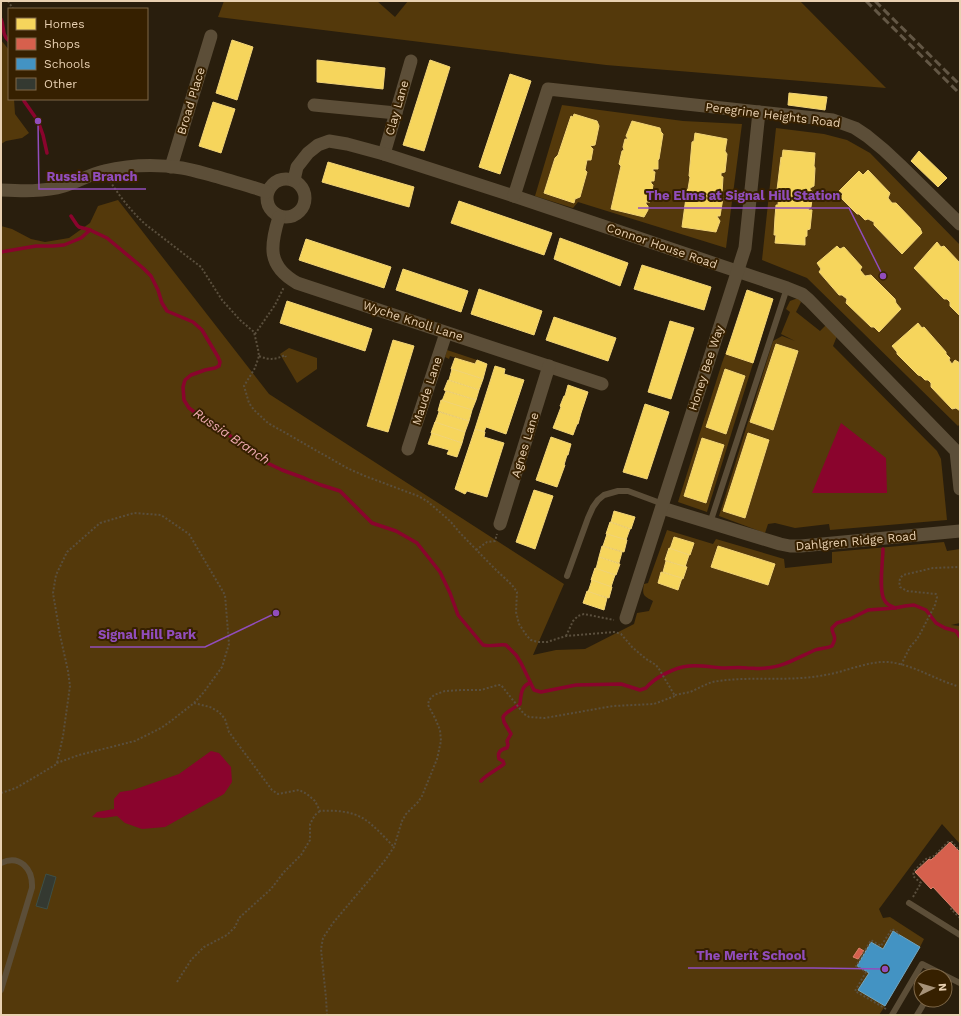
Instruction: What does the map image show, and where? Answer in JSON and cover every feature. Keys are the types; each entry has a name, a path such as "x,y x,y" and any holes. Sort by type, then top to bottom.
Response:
{"street":[{"name":"Broad Place","path":"171,166 211,36"},
{"name":"Clay Lane","path":"384,154 411,61"},
{"name":"Peregrine Heights Road","path":"514,196 548,89 833,120 855,128 867,136 884,150 960,224"},
{"path":"314,106 396,113"},
{"name":"Honey Bee Way","path":"621,620 662,506 745,248 759,112"},
{"name":"Connor House Road","path":"294,180 298,168 308,153 318,145 329,141 346,144 384,154 514,196 802,294 958,449 960,489"},
{"path":"1,190 35,191 50,189 64,186 104,171 139,166 171,166 267,192"},
{"path":"281,179 294,180 303,190 305,203 298,214 292,217 279,217 274,214 267,204 267,192 270,186 281,179"},
{"name":"Wyche Knoll Lane","path":"279,217 272,241 272,251 278,267 283,274 297,283 602,384"},
{"name":"Maude Lane","path":"408,449 446,333"},
{"name":"Agnes Lane","path":"500,524 549,366"},
{"name":"Dahlgren Ridge Road","path":"662,506 710,523 780,544 795,546 960,532"}],"lane":[{"path":"710,523 787,288"},
{"path":"567,576 593,507 604,495 618,491 628,491 662,506"},
{"path":"1,863 10,860 18,861 27,868 32,880 32,888 1,990"},
{"path":"909,903 960,935"},
{"path":"920,968 922,964 929,968"},
{"path":"892,1015 913,979"}],"path":[{"path":"104,171 125,203 136,216 201,267 222,300 255,334 259,356 255,368 244,386 249,403 259,415 268,423 347,468 427,501 450,521 460,534 512,585 517,592 516,612 519,624 531,640 547,642 566,636 614,632 621,634 632,647 656,665 675,696"},
{"path":"255,334 275,305 288,278"},
{"path":"259,356 269,360 274,360 285,355 286,357"},
{"path":"1,793 16,788 57,763 79,755 134,741 149,735 171,721 194,703 222,667 229,644 225,594 189,534 160,515 134,513 100,523 67,552 56,575 53,593 70,686 63,736 57,763"},
{"path":"476,550 487,542 495,541 500,524"},
{"path":"901,665 907,651 917,639 935,605 937,597 936,594 907,591 900,587 900,578 903,575 933,568 960,567"},
{"path":"566,636 573,621 578,616 584,614 598,618 621,620"},
{"path":"327,1015 321,949 323,938 333,923 386,859 394,847 402,821 406,814 422,796 437,759 441,741 440,730 428,705 434,695 445,691 481,690 501,685 524,714 529,717 545,718 613,706 654,704 689,692 708,683 717,681 736,679 805,678 827,675 873,663 886,662 912,668 957,686"},
{"path":"194,703 210,707 219,712 225,719 229,732 272,790 278,794 299,790 308,794 316,801 320,811"},
{"path":"177,982 191,960 204,947 227,934 235,927 240,918 271,889 284,872 301,855 310,840 310,824 315,815 320,811 340,812 364,819 394,847"},
{"path":"909,903 920,883 913,876 914,871 926,859 934,856 948,842 952,842 960,851"},
{"path":"952,908 951,909 960,918"},
{"path":"886,1009 855,991 866,972 856,966 871,940 881,946 892,929 899,933 898,934"}],"shaded area":[{"path":"224,1 377,1 395,17 408,1 800,1 886,88 606,65 218,17"},
{"path":"1,40 8,49 8,100 14,100 15,114 29,133 22,138 6,141 1,144"},
{"path":"562,105 683,121 742,124 726,248 578,202 573,208 535,196"},
{"path":"776,128 824,134 847,140 870,153 960,245 960,424 958,426 807,278 762,260"},
{"path":"118,200 269,394 564,584 533,655 556,650 585,649 634,624 637,613 649,611 653,601 644,595 644,584 648,583 667,530 713,544 716,539 784,559 785,568 832,563 832,552 944,542 947,551 960,549 960,623 951,625 960,626 960,844 942,824 879,909 883,918 890,917 924,939 920,947 893,931 883,949 871,942 869,973 859,990 885,1006 879,1015 1,1015 1,226 12,229 31,239 45,242 69,238 90,223 98,206"},
{"path":"748,292 773,299 707,512 678,502 722,363"},
{"path":"798,298 801,302 796,312 820,331 826,325 837,336 833,346 937,451 941,459 947,520 830,530 829,524 795,528 775,523 768,524 765,533 719,516 773,341 782,336 795,341 781,334 790,312 786,309 790,301"},
{"path":"289,348 317,358 317,369 297,383 280,354"},
{"path":"447,350 477,360 475,364 450,356 449,359 445,357"},
{"path":"841,423 886,458 887,493 812,493"},
{"path":"211,751 219,753 231,767 232,782 224,794 165,827 142,829 125,823 117,816 104,818 92,817 97,812 114,809 114,799 120,792 133,790 179,774"}],"building: Homes":[{"path":"232,40 253,47 237,100 216,93"},
{"path":"317,60 385,68 383,89 317,82"},
{"path":"430,60 450,67 424,151 403,145"},
{"path":"510,74 531,81 500,174 479,167"},
{"path":"789,93 827,97 825,110 788,105"},
{"path":"213,102 235,109 221,153 199,146"},
{"path":"574,114 597,121 599,126 595,145 590,146 593,149 591,160 587,160 585,170 587,172 580,197 575,199 574,203 544,193 555,158 558,155 571,116 573,117"},
{"path":"632,121 660,128 663,134 658,160 658,169 653,169 655,172 654,181 651,181 653,185 650,202 646,202 648,210 644,217 611,209 621,166 619,164 622,151 624,150 623,147 625,139 628,139 626,136"},
{"path":"695,133 727,139 725,151 727,154 725,172 721,173 721,176 723,177 722,194 719,195 718,198 723,198 720,216 717,216 720,221 716,232 682,227 690,177 692,142 694,141"},
{"path":"783,150 815,153 814,186 810,188 813,192 811,207 808,210 812,210 810,229 807,230 805,245 775,243 775,217 779,191 777,190"},
{"path":"919,151 947,178 938,187 911,161"},
{"path":"328,162 414,187 409,207 322,182"},
{"path":"868,170 890,193 888,198 892,203 896,203 920,228 922,233 902,254 874,225 874,222 868,219 865,220 840,197 843,194 839,191 859,171 863,175"},
{"path":"459,201 552,233 544,255 451,223"},
{"path":"560,238 628,263 620,286 554,259"},
{"path":"306,239 391,267 384,288 299,260"},
{"path":"937,242 941,247 944,246 960,263 960,316 950,306 950,302 947,299 944,299 914,268"},
{"path":"837,246 840,249 844,247 862,267 860,270 865,276 871,275 895,299 896,303 901,309 879,332 874,327 871,327 846,303 847,299 842,295 839,295 819,272 821,269 817,263"},
{"path":"642,265 711,287 704,310 634,289"},
{"path":"403,269 468,291 461,312 396,290"},
{"path":"479,289 542,311 534,335 471,314"},
{"path":"747,290 773,299 753,363 726,354"},
{"path":"287,301 372,329 365,351 280,323"},
{"path":"554,317 616,338 608,361 546,340"},
{"path":"670,321 694,328 671,399 648,392"},
{"path":"918,323 922,328 924,327 946,352 952,364 955,360 960,363 960,411 956,408 952,409 931,387 931,383 918,375 897,354 892,346"},
{"path":"393,340 414,346 388,432 367,426"},
{"path":"776,344 798,351 773,430 750,422"},
{"path":"455,358 475,364 477,360 487,364 483,379 451,369"},
{"path":"495,366 505,369 504,374 524,380 506,434 486,427 484,432 475,429"},
{"path":"452,369 483,379 479,390 449,380"},
{"path":"725,369 745,376 726,434 706,427"},
{"path":"448,380 479,390 476,400 444,390"},
{"path":"568,385 588,392 573,435 553,428"},
{"path":"446,391 476,400 472,410 442,401"},
{"path":"441,400 472,410 469,421 438,411"},
{"path":"645,404 669,412 647,479 623,472"},
{"path":"439,412 469,421 465,432 435,423"},
{"path":"435,422 465,432 462,443 431,433"},
{"path":"475,429 485,432 484,437 504,443 487,497 467,491 465,494 455,489"},
{"path":"432,433 462,443 457,457 447,454 449,450 428,444"},
{"path":"748,433 769,440 745,518 723,511"},
{"path":"551,437 571,444 557,487 536,480"},
{"path":"702,438 724,445 706,503 684,496"},
{"path":"534,490 553,496 535,549 516,542"},
{"path":"614,511 635,517 631,529 611,522"},
{"path":"610,522 630,529 626,540 606,534"},
{"path":"607,534 627,540 624,552 603,546"},
{"path":"674,537 694,543 690,555 670,549"},
{"path":"602,546 622,552 619,563 599,557"},
{"path":"718,546 775,564 768,585 711,567"},
{"path":"669,548 689,555 685,567 665,560"},
{"path":"599,557 620,564 616,575 596,569"},
{"path":"666,561 687,567 683,579 663,572"},
{"path":"595,568 615,575 611,587 591,580"},
{"path":"661,572 682,578 678,590 658,583"},
{"path":"592,580 612,587 609,598 588,592"},
{"path":"587,591 607,598 604,610 583,603"}],"building: Shops":[{"path":"950,842 960,852 960,916 933,887 931,889 915,872 929,859 931,860"},
{"path":"859,948 864,951 858,959 853,957"}],"building: Schools":[{"path":"893,931 920,947 885,1006 858,990 869,973 857,966 871,942 883,949"}],"building: Other":[{"path":"46,874 56,877 47,909 36,906"}],"waterway":[{"name":"Russia Branch","path":"1,19 5,36 8,40"},
{"name":"Russia Branch","path":"24,100 38,121 47,153"},
{"name":"Russia Branch","path":"71,216 79,227 90,230 107,238 143,268 151,276 158,290 162,303 167,311 193,322 202,330 220,362 219,366 191,375 185,380 183,387 184,400 189,408 212,425 226,432 243,448 261,460 282,470 340,491 372,523 396,531 417,543 440,572 458,615 483,645 506,645 516,655 521,663 534,690 541,692 576,685 621,684 640,690 646,688 654,680 665,674 683,667 761,668 779,666 815,650 832,646 835,638 832,628 837,623 850,619 868,610 914,605 926,610 936,623 945,628 956,631 960,637"},
{"path":"1,252 36,246 64,245 81,238 90,230"},
{"path":"883,549 881,584 883,597 887,604 895,608"},
{"path":"481,781 504,764 503,761 499,759 499,753 501,750 507,748 507,741 511,734 504,722 503,717 520,704 523,689 530,683"}],"railway":[{"path":"866,1 960,94"},
{"path":"875,1 960,85"}],"place":[{"name":"Russia Branch","path":"38,121"},
{"name":"The Elms at Signal Hill Station","path":"883,276"},
{"name":"Signal Hill Park","path":"276,613"},
{"name":"The Merit School","path":"885,969"}]}
